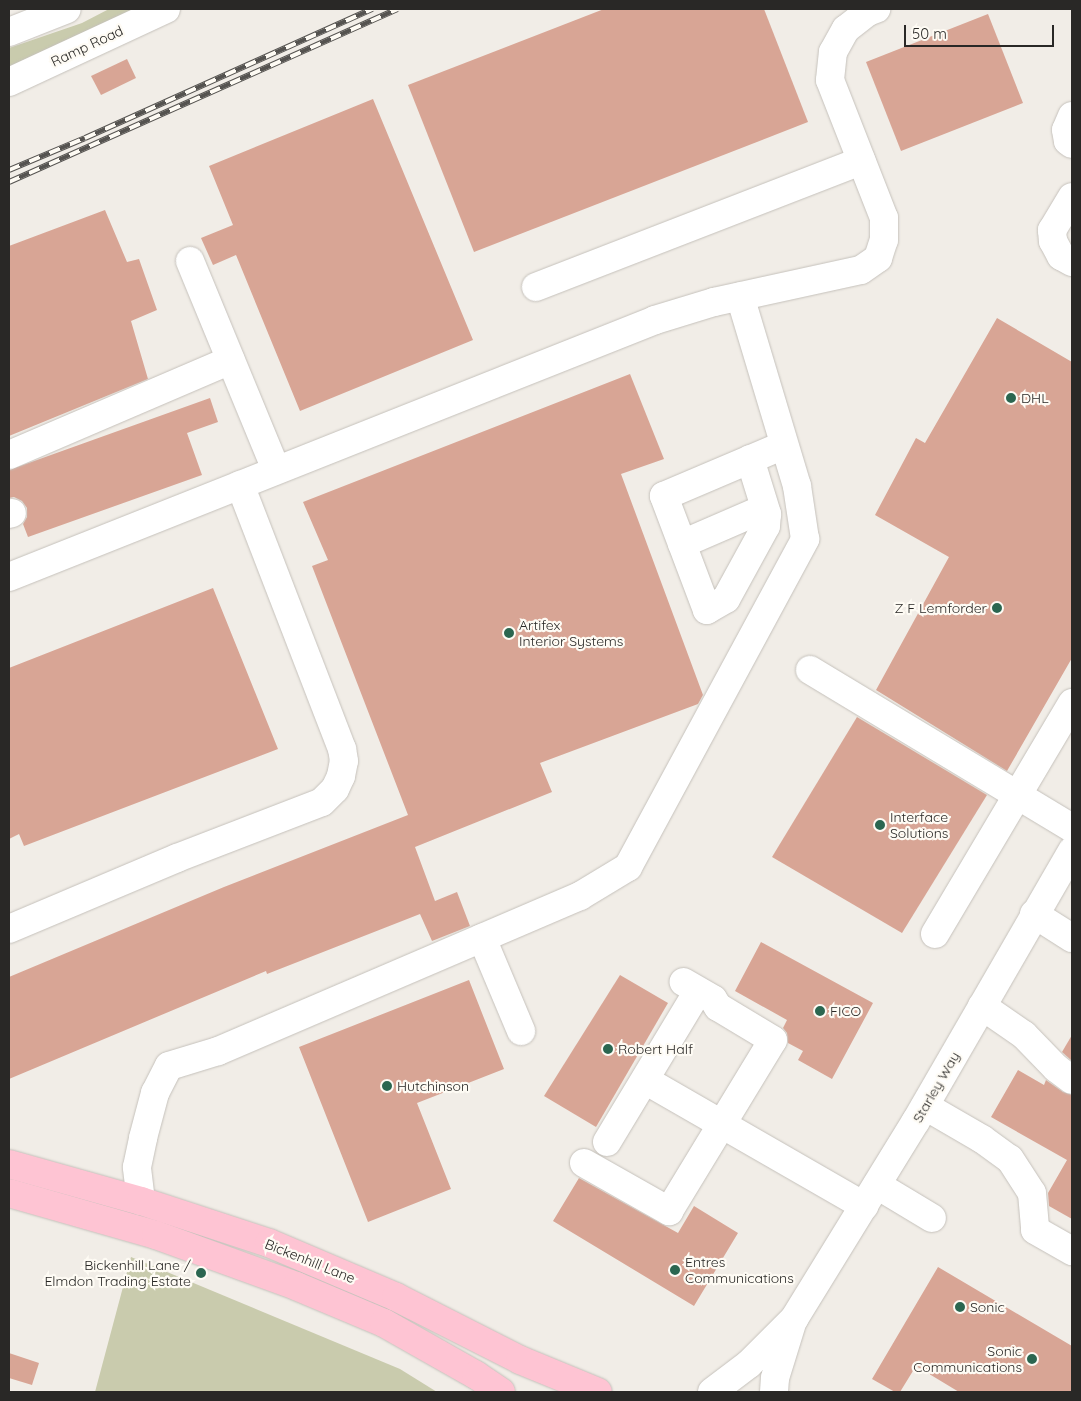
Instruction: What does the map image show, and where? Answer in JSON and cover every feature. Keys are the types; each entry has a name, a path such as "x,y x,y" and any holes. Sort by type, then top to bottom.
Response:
{"main road":[{"name":"Bickenhill Lane","path":"9,1164 140,1201 278,1246 396,1296 520,1360 598,1392"},
{"name":"Bickenhill Lane","path":"9,1193 156,1235 296,1286 384,1323 476,1375 501,1392"}],"street":[{"path":"9,32 67,9"},
{"name":"Ramp Road","path":"9,82 166,9"},
{"path":"9,577 655,320 740,296 861,270 878,258 884,240 884,218 830,80 833,52 846,29 868,12 876,9"},
{"path":"1072,116 1066,130 1068,141 1072,144"},
{"path":"536,287 861,161"},
{"path":"1072,197 1052,230 1052,242 1061,256 1072,262"},
{"path":"190,261 276,470"},
{"path":"140,1201 137,1167 143,1138 155,1093 169,1066 218,1051 580,896 628,867 805,539 797,486 740,296"},
{"path":"9,455 231,360"},
{"path":"750,459 765,508 766,526 726,599 707,610 664,496 784,444"},
{"path":"9,929 176,858 322,802 335,789 341,776 344,761 342,749 240,485"},
{"path":"682,544 765,508"},
{"path":"810,670 1072,828"},
{"path":"935,934 1072,704"},
{"name":"Starley Way","path":"794,1319 925,1106 1072,851"},
{"path":"1034,914 1072,938"},
{"path":"482,938 521,1030"},
{"path":"584,1163 669,1211 773,1040 718,1007 713,999 691,987 645,1080 607,1142"},
{"path":"982,1006 1024,1035 1056,1068 1072,1080"},
{"path":"645,1080 721,1123 870,1196 932,1218"},
{"path":"925,1106 982,1139 1010,1159 1032,1194 1035,1230 1072,1251"},
{"path":"712,1392 749,1364 794,1319"},
{"path":"774,1392 775,1378 794,1319"}],"green space":[{"path":"109,9 139,9 9,74 9,48 82,23"},
{"path":"131,1257 400,1369 437,1392 95,1392"}],"building":[{"path":"604,9 764,9 808,122 474,252 408,85"},
{"path":"988,14 1023,103 901,151 866,62"},
{"path":"127,59 136,78 101,95 91,76"},
{"path":"373,99 473,340 300,411 236,255 213,265 201,238 233,225 209,166"},
{"path":"105,210 127,262 139,259 157,310 131,321 148,379 9,436 9,246"},
{"name":"Z F Lemforder","path":"997,318 1072,362 1072,658 1007,771 876,690 949,557 875,515 916,438 925,443"},
{"name":"Artifex Interior Systems","path":"630,374 664,459 621,474 703,695 698,704 540,763 552,792 415,847 435,901 457,892 470,926 432,941 420,914 267,974 266,971 9,1079 9,977 224,887 408,815 312,566 328,560 303,502"},
{"path":"210,398 218,422 187,433 202,475 28,537 23,524 27,517 27,508 22,501 14,497 9,498 9,470"},
{"path":"213,588 278,749 24,846 19,834 9,839 9,668"},
{"name":"Interface Solutions","path":"857,717 987,795 902,933 772,857"},
{"name":"FICO","path":"761,942 873,1003 832,1079 798,1060 803,1051 788,1043 787,1033 783,1028 787,1020 735,991"},
{"path":"620,975 668,1003 596,1127 544,1096"},
{"name":"Hutchinson","path":"469,980 504,1069 417,1103 451,1189 368,1222 299,1047"},
{"path":"1072,1035 1072,1061 1062,1052"},
{"path":"1018,1070 1044,1085 1046,1080 1063,1092 1072,1095 1072,1219 1049,1206 1048,1193 1067,1160 991,1117"},
{"name":"Entres Communications","path":"579,1178 678,1233 694,1206 738,1233 694,1306 553,1221"},
{"name":"Sonic","path":"938,1267 1072,1346 1072,1392 959,1392 916,1366 900,1392 895,1392 872,1379"},
{"path":"9,1353 39,1363 32,1385 9,1378"}],"railway":[{"path":"9,170 85,138 372,9"},
{"path":"9,182 397,9"}],"place":[{"name":"DHL","path":"1011,398"},
{"name":"Z F Lemforder","path":"997,608"},
{"name":"Artifex Interior Systems","path":"509,633"},
{"name":"Interface Solutions","path":"880,825"},
{"name":"FICO","path":"820,1011"},
{"name":"Robert Half","path":"608,1049"},
{"name":"Hutchinson","path":"387,1086"},
{"name":"Entres Communications","path":"675,1270"},
{"name":"Bickenhill Lane / Elmdon Trading Estate","path":"201,1273"},
{"name":"Sonic","path":"960,1307"},
{"name":"Sonic Communications","path":"1032,1359"}]}
